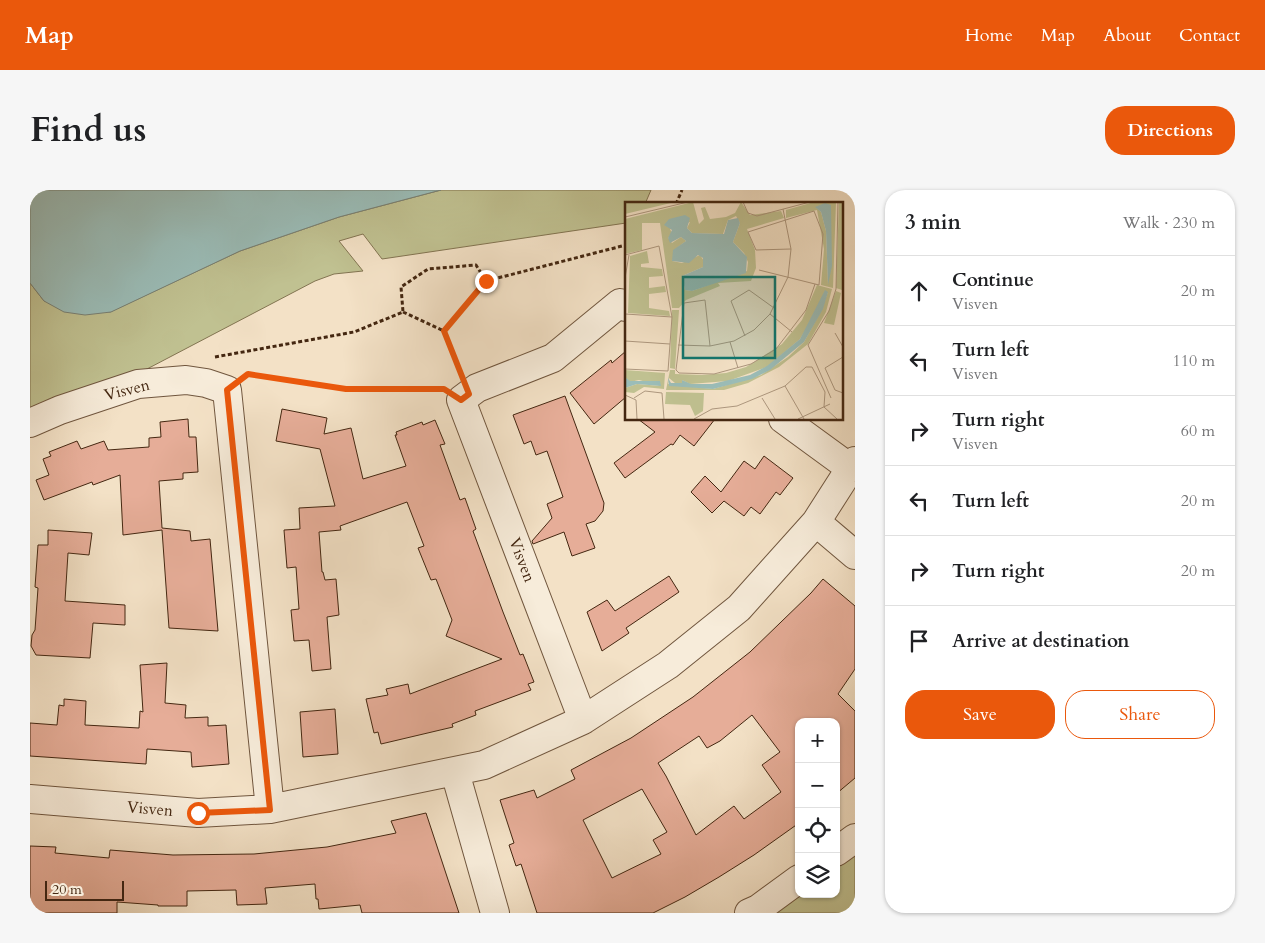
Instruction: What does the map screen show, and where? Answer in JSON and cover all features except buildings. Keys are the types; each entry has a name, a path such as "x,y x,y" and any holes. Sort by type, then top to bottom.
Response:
{"street":[{"path":"465,397 477,388 553,358 620,303 625,306"},
{"name":"Visven","path":"30,423 60,410 138,384 186,380 206,383 227,390"},
{"path":"227,390 270,810"},
{"name":"Visven","path":"465,397 583,720"},
{"name":"Visven","path":"30,799 198,813 270,810 484,765 583,720 668,665 739,608 816,522 852,464 785,420"},
{"path":"816,522 855,555"},
{"path":"455,772 495,913"},
{"path":"840,849 855,838"},
{"path":"749,913 795,882"}],"path":[{"path":"677,202 682,190"},
{"path":"444,331 486,281 625,245"},
{"path":"403,312 401,287 428,269 476,265 486,281"},
{"path":"208,358 354,332 403,312 444,331 465,397"},
{"path":"227,390 248,374 346,389 444,389 465,397"}],"green space":[{"path":"441,190 651,190 646,202 625,202 625,223 382,259 363,234 339,241 363,271 334,274 315,281 126,380 30,412 30,283 44,301 110,312 240,251 339,217"},
{"path":"855,844 855,913 761,913 795,896 795,898 840,898 840,855"}],"water":[{"path":"30,190 441,190 339,217 240,251 111,312 85,315 64,312 44,301 30,283"}],"route":[{"path":"198,813 270,810 227,390 248,374 346,389 444,389 461,400 469,394 444,331 486,281"}]}
